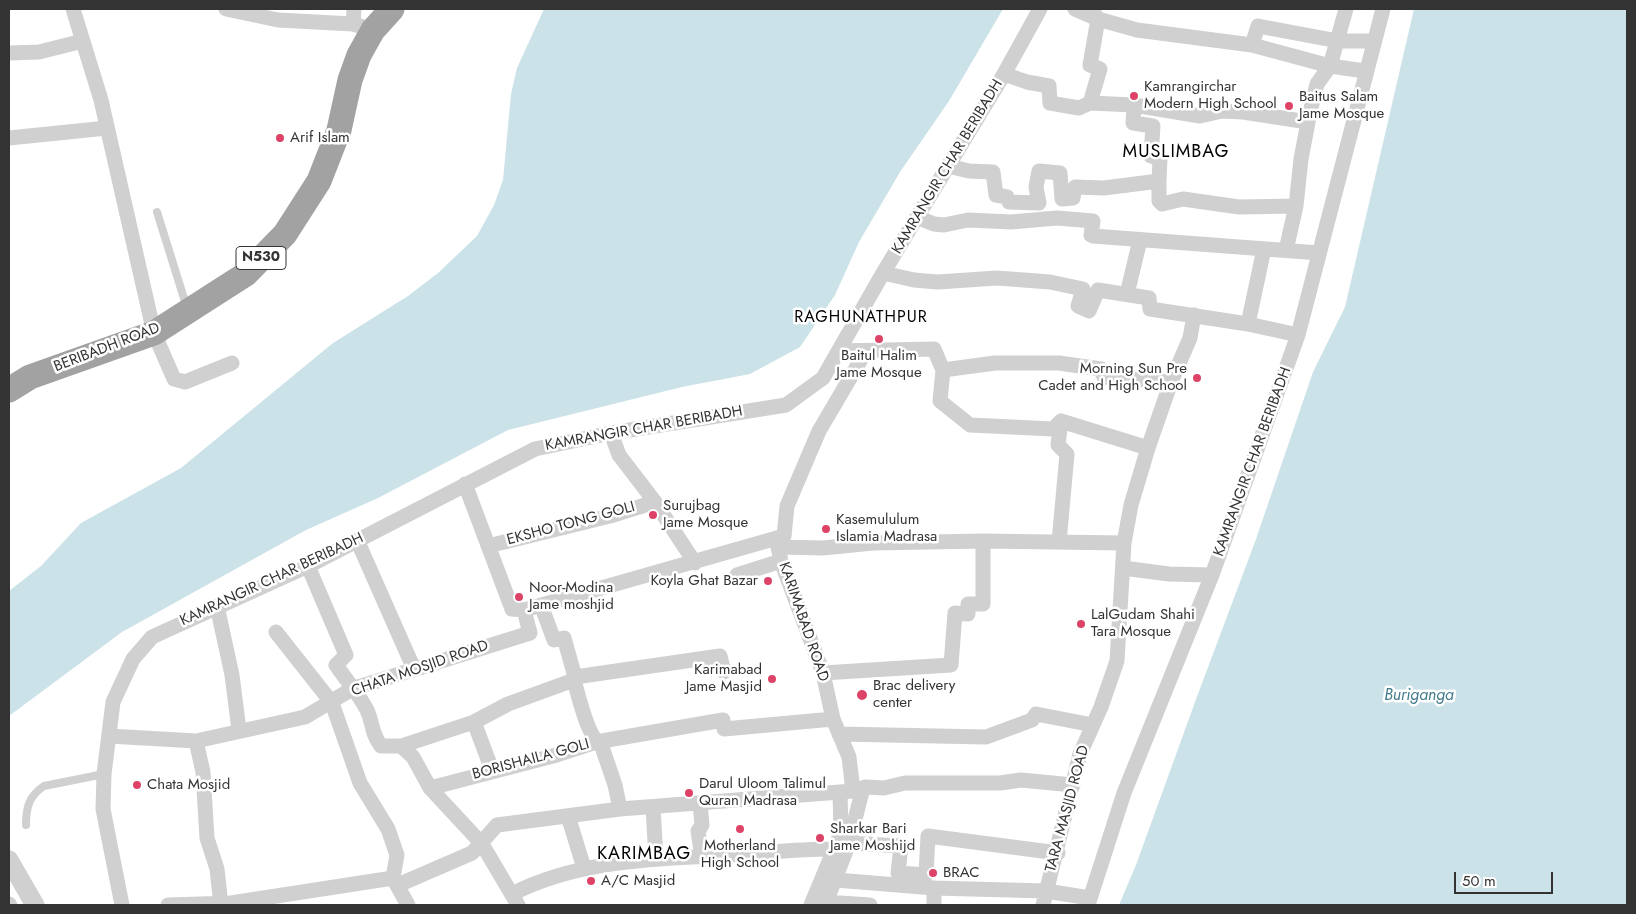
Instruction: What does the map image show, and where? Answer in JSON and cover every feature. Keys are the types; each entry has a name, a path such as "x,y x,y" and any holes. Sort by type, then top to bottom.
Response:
{"highway":[{"name":"BERIBADH ROAD","path":"9,390 30,377 154,333 246,274 285,234 319,181 339,130 350,80 359,55 363,27 392,9"}],"street":[{"path":"73,9 101,100 154,333 174,379 185,382 232,363"},
{"path":"226,9 363,27"},
{"path":"354,9 363,27"},
{"name":"KAMRANGIR CHAR BERIBADH","path":"109,736 113,702 133,659 152,637 308,566 535,449 610,433 786,405 823,378 883,273 919,218 1004,74 1040,9"},
{"path":"1075,9 1095,14 1136,30 1252,45 1330,66 1365,71"},
{"path":"1286,250 1296,206 1301,158 1317,84 1330,66 1346,9"},
{"name":"KAMRANGIR CHAR BERIBADH","path":"1089,902 1124,793 1212,576 1298,335 1365,71 1383,9"},
{"path":"1090,102 1100,71 1090,65 1095,14"},
{"path":"1252,45 1258,26 1338,41 1374,41"},
{"path":"9,53 39,52 83,41"},
{"path":"1004,74 1027,82 1049,86 1050,103 1079,108 1090,102 1134,105 1200,116 1222,112 1242,112 1308,122"},
{"path":"1134,105 1133,123 1153,126 1151,156 1160,159 1159,201 1162,204 1183,199 1239,207 1296,206"},
{"path":"9,138 107,128"},
{"path":"948,166 969,171 993,172 996,195 1007,197 1009,202 1038,203 1036,187 1038,171 1060,172 1062,199 1073,198 1075,187 1104,188 1159,181"},
{"path":"919,218 944,226 968,220 1011,222 1057,218 1093,220 1091,235 1319,253"},
{"path":"1127,294 1140,240"},
{"path":"1248,324 1264,249"},
{"path":"883,273 914,280 938,282 997,278 1050,282 1081,288 1083,290 1078,307 1089,310 1097,290 1149,298 1149,308 1248,324 1298,335"},
{"name":"TARA MASJID ROAD","path":"1045,898 1058,853 1080,754 1101,707 1117,661 1124,543 1131,504 1171,382 1190,338 1194,315"},
{"path":"839,350 934,349 943,370 940,401 970,425 1053,429 1061,421"},
{"name":"KARIMABAD ROAD","path":"819,902 833,849 841,832 852,790 849,757 833,719 823,673 781,548 787,506 819,431 866,350"},
{"path":"943,370 995,363 1059,363 1101,368 1104,377 1171,382"},
{"path":"1061,421 1148,448"},
{"path":"1059,542 1067,454 1058,445 1061,421"},
{"name":"EKSHO TONG GOLI","path":"610,433 619,455 655,502 695,563"},
{"path":"465,484 512,609 524,610 695,563 781,548 823,548 873,543 983,541 1124,543"},
{"name":"EKSHO TONG GOLI","path":"488,546 610,516 655,502"},
{"path":"357,540 414,669"},
{"path":"823,673 951,665 955,613 968,614 968,604 983,604 983,541"},
{"path":"738,575 781,548"},
{"path":"308,566 346,655 336,665 361,699 368,713 372,735 381,746 401,746 474,722 508,704 575,678 720,656 724,672"},
{"path":"1123,568 1169,574 1212,576"},
{"name":"BORISHAILA GOLI","path":"541,605 554,640 564,638 596,742"},
{"path":"217,606 232,675 239,730"},
{"name":"CHATA MOSJID ROAD","path":"109,736 196,741 304,717 332,703 352,689 530,633 524,610"},
{"path":"276,632 332,703 360,783 388,829 397,855 395,881 408,905"},
{"path":"839,734 986,737 1032,720 1036,714 1092,724"},
{"name":"BORISHAILA GOLI","path":"430,788 492,770 552,756 596,742 723,720 724,729 833,719"},
{"path":"474,722 492,770"},
{"path":"109,736 104,774 103,809 122,905"},
{"path":"196,741 203,772 207,838 217,869 221,904"},
{"path":"596,742 601,744 620,809"},
{"path":"401,746 413,758 430,788 482,844 515,900 536,882 584,868 782,850 833,849"},
{"path":"168,905 221,904 395,881 472,853 497,825 620,809 884,788 905,783 1000,783 1021,780 1073,785"},
{"path":"819,902 836,880 849,843 852,790"},
{"path":"700,803 702,825 698,831 702,857"},
{"path":"653,807 656,860"},
{"path":"568,816 584,868"},
{"path":"849,843 901,846 898,874 926,875 928,836 1058,853"},
{"path":"9,860 35,905"},
{"path":"836,880 1089,902"},
{"path":"934,888 934,905"},
{"path":"819,902 870,905"}],"lane":[{"path":"157,212 188,312"},
{"path":"26,824 26,810 31,797 36,791 44,786 104,774"}],"water":[{"path":"544,9 1003,9 949,101 900,172 859,242 835,295 800,347 750,374 682,387 508,430 378,498 306,530 122,632 9,716 9,591 41,566 81,523 181,468 333,343 408,296 438,273 477,236 494,205 503,180 511,94 517,68"},
{"name":"Buriganga","path":"1414,9 1627,9 1627,905 1119,905 1136,865 1255,542 1313,372 1345,307"}],"place":[{"name":"Kamrangirchar Modern High School","path":"1134,96"},
{"name":"Baitus Salam Jame Mosque","path":"1289,106"},
{"name":"Arif Islam","path":"280,138"},
{"name":"Baitul Halim Jame Mosque","path":"879,339"},
{"name":"Morning Sun Pre Cadet and High School","path":"1197,378"},
{"name":"Surujbag Jame Mosque","path":"653,515"},
{"name":"Kasemululum Islamia Madrasa","path":"826,529"},
{"name":"Koyla Ghat Bazar","path":"768,581"},
{"name":"Noor-Modina Jame moshjid","path":"519,597"},
{"name":"LalGudam Shahi Tara Mosque","path":"1081,624"},
{"name":"Karimabad Jame Masjid","path":"772,679"},
{"name":"Brac delivery center","path":"862,695"},
{"name":"Chata Mosjid","path":"137,785"},
{"name":"Darul Uloom Talimul Quran Madrasa","path":"689,793"},
{"name":"Motherland High School","path":"740,829"},
{"name":"Sharkar Bari Jame Moshijd","path":"820,838"},
{"name":"BRAC","path":"933,873"},
{"name":"A/C Masjid","path":"591,881"}],"district":[{"name":"MUSLIMBAG","path":"1176,153"},
{"name":"RAGHUNATHPUR","path":"861,318"},
{"name":"KARIMBAG","path":"644,855"}]}
